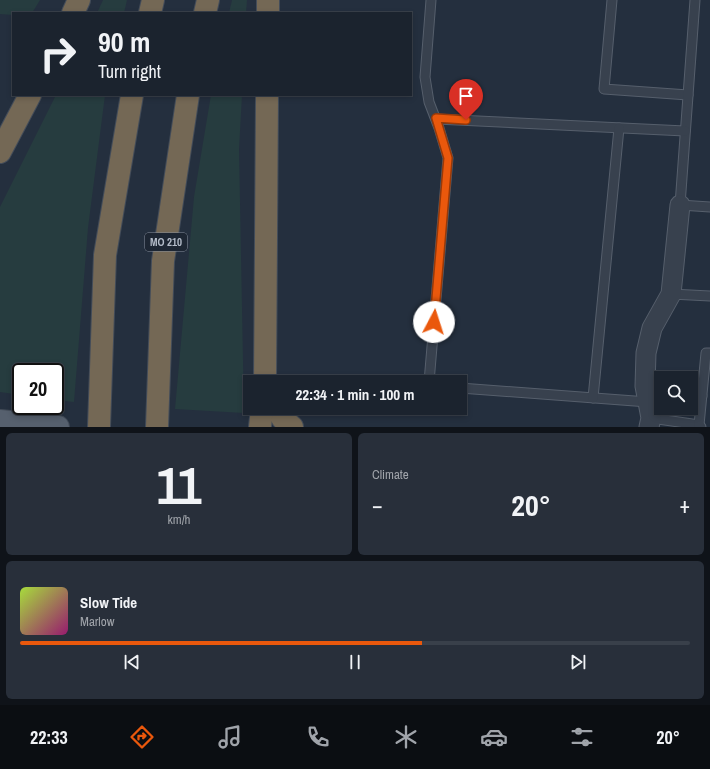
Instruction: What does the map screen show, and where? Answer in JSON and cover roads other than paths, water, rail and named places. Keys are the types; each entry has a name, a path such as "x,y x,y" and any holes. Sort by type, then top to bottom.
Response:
{"highway":[{"path":"73,12 79,0"},
{"path":"150,12 153,0"},
{"path":"205,12 208,0"},
{"path":"268,0 268,12"},
{"path":"0,152 29,96"},
{"path":"99,427 105,255 132,96"},
{"name":"MO 210","path":"156,427 163,261 188,96"},
{"path":"266,375 267,96"},
{"path":"260,427 261,415"},
{"path":"280,415 292,427"}],"main road":[{"path":"0,421 58,427"}],"street":[{"path":"651,404 646,353 652,328 671,294 680,205"}],"lane":[{"path":"430,375 448,158 436,118 429,102 425,77 431,0"},
{"path":"612,0 604,89 688,95"},
{"path":"695,0 680,205 710,207"},
{"path":"436,118 685,131"},
{"path":"593,398 619,128"},
{"path":"671,294 710,296"},
{"path":"467,389 651,404 700,426 706,353 710,354"},
{"path":"698,395 702,396"}]}
